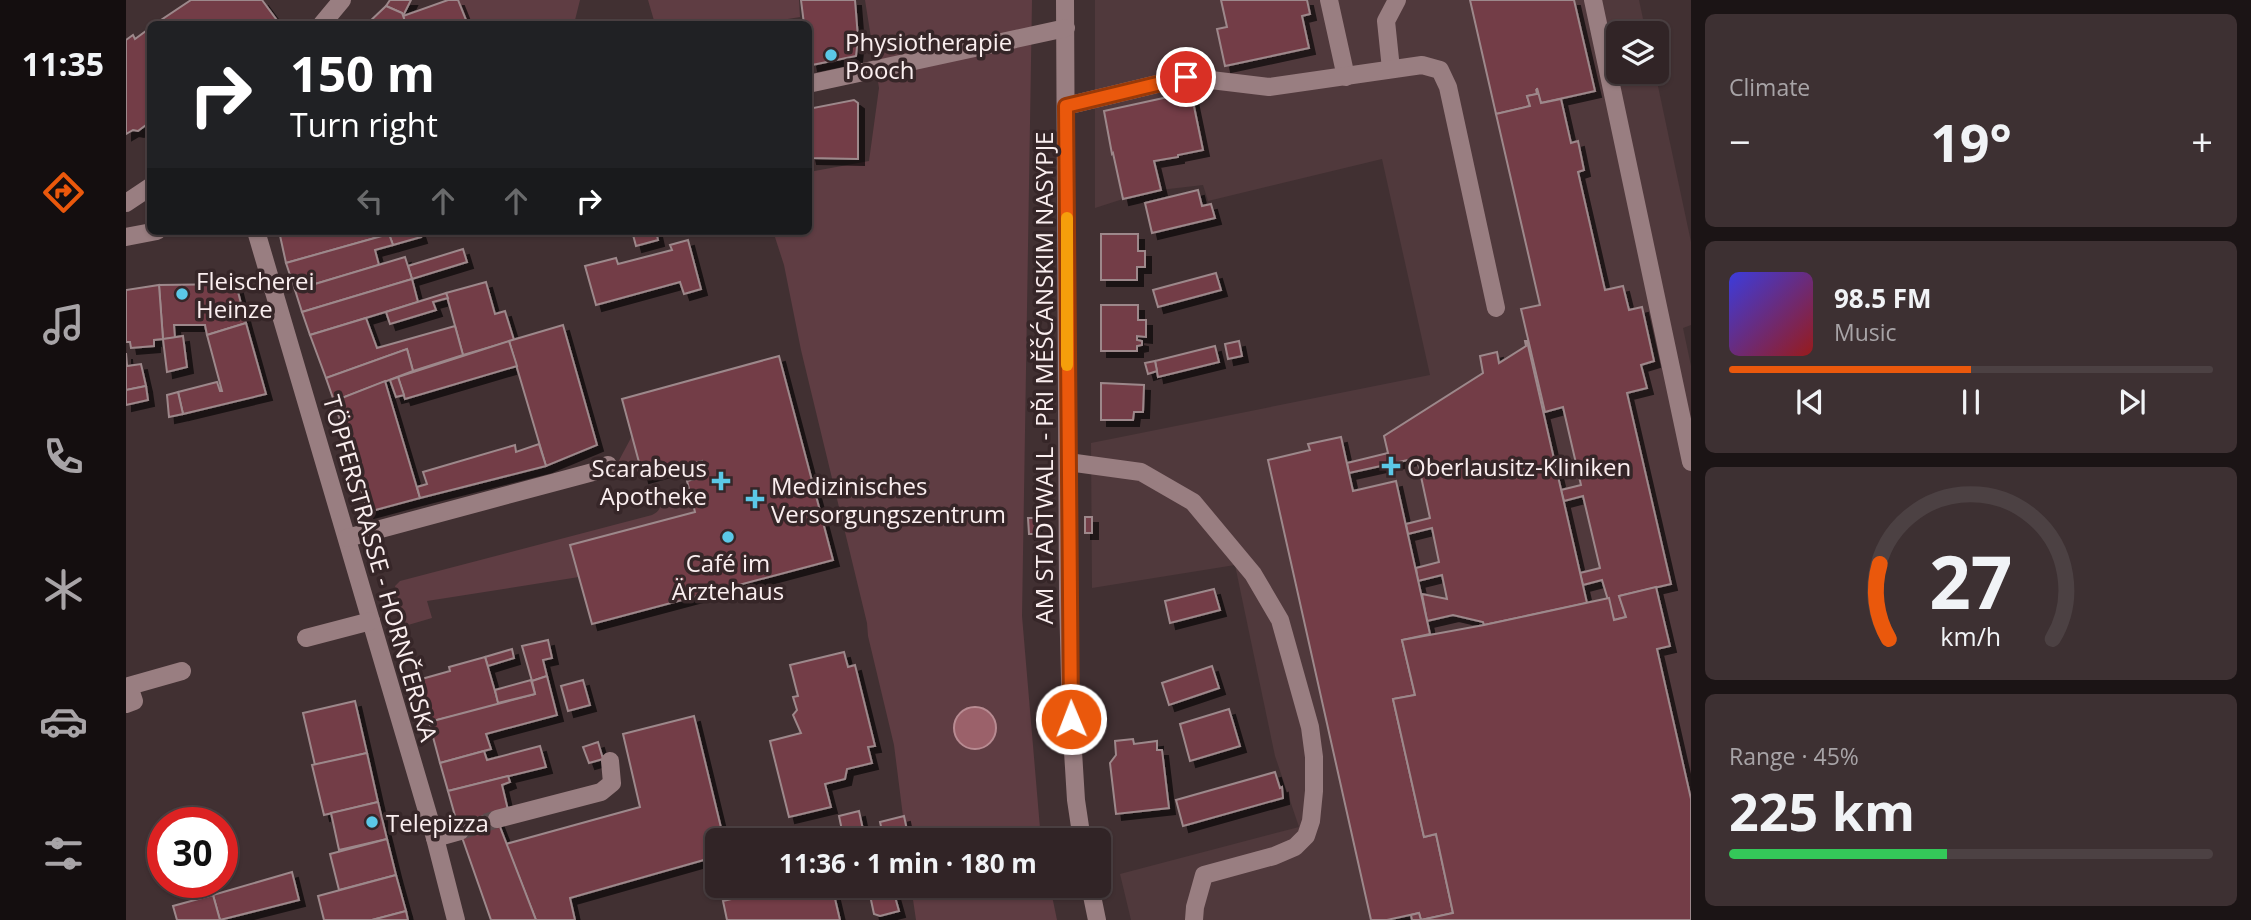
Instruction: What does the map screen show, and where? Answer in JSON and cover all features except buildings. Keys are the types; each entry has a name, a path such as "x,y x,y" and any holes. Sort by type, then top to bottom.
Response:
{"street":[{"path":"324,21 342,0"},
{"name":"AM STADTWALL - PŘI MĚŠĆANSKIM NASYPJE","path":"1065,0 1071,719 1080,828"},
{"path":"1329,0 1346,77"},
{"path":"1391,69 1386,21 1397,0"},
{"path":"1593,0 1691,461"},
{"path":"812,83 1066,28"},
{"path":"1066,106 1186,77 1269,87 1422,65 1440,71 1448,87 1496,308"},
{"path":"126,203 147,189"},
{"path":"126,237 147,233"},
{"name":"TÖPFERSTRASSE - HORNČERSKA","path":"257,235 435,838 456,920"},
{"path":"1068,462 1141,472 1194,502 1253,574 1280,620 1306,714 1314,757 1311,821 1306,835 1295,847 1274,856 1204,875 1194,920"},
{"path":"347,538 593,472 608,465"},
{"path":"306,638 371,621"},
{"path":"126,704 134,701 129,685 182,671"},
{"path":"497,819 601,792 612,783 610,761"},
{"path":"435,838 460,831"},
{"path":"1092,898 1097,920"}],"shaded area":[{"path":"458,0 580,0 575,21 467,21"},
{"path":"648,0 799,0 800,17 775,21 654,21"},
{"path":"865,0 1032,0 1022,616 1040,828 904,828 894,745 801,350 784,265 774,235 812,235 812,171 869,161 879,88"},
{"name":"Oberlausitz-Kliniken","path":"1095,0 1639,0 1643,21 1606,21 1606,84 1658,84 1691,242 1691,325 1683,328 1691,366 1691,920 1131,920 1120,874 1299,827 1275,756 1235,565 1092,588 1091,443 1430,375 1382,159 1208,201 1203,185 1160,190 1095,208"},
{"path":"632,436 643,475 616,466"},
{"path":"689,487 695,512 571,545 579,577 427,601 432,618 408,625 404,623 395,586 400,581 652,515 660,507 663,495"},
{"path":"975,707 990,713 996,728 990,743 975,749 960,743 954,728 960,713"},
{"path":"913,898 1052,898 1057,920 916,920"}],"tunnel":[{"path":"460,831 497,819"}],"slow traffic":[{"path":"1067,218 1067,365"}],"place":[{"name":"Physiotherapie Pooch","path":"831,55"},
{"name":"Fleischerei Heinze","path":"182,294"},
{"name":"Oberlausitz-Kliniken","path":"1391,466"},
{"name":"Scarabeus Apotheke","path":"721,481"},
{"name":"Medizinisches Versorgungszentrum","path":"755,499"},
{"name":"Café im Ärztehaus","path":"728,537"},
{"name":"Telepizza","path":"372,822"}],"route":[{"path":"1071,719 1066,106 1186,77"}]}
